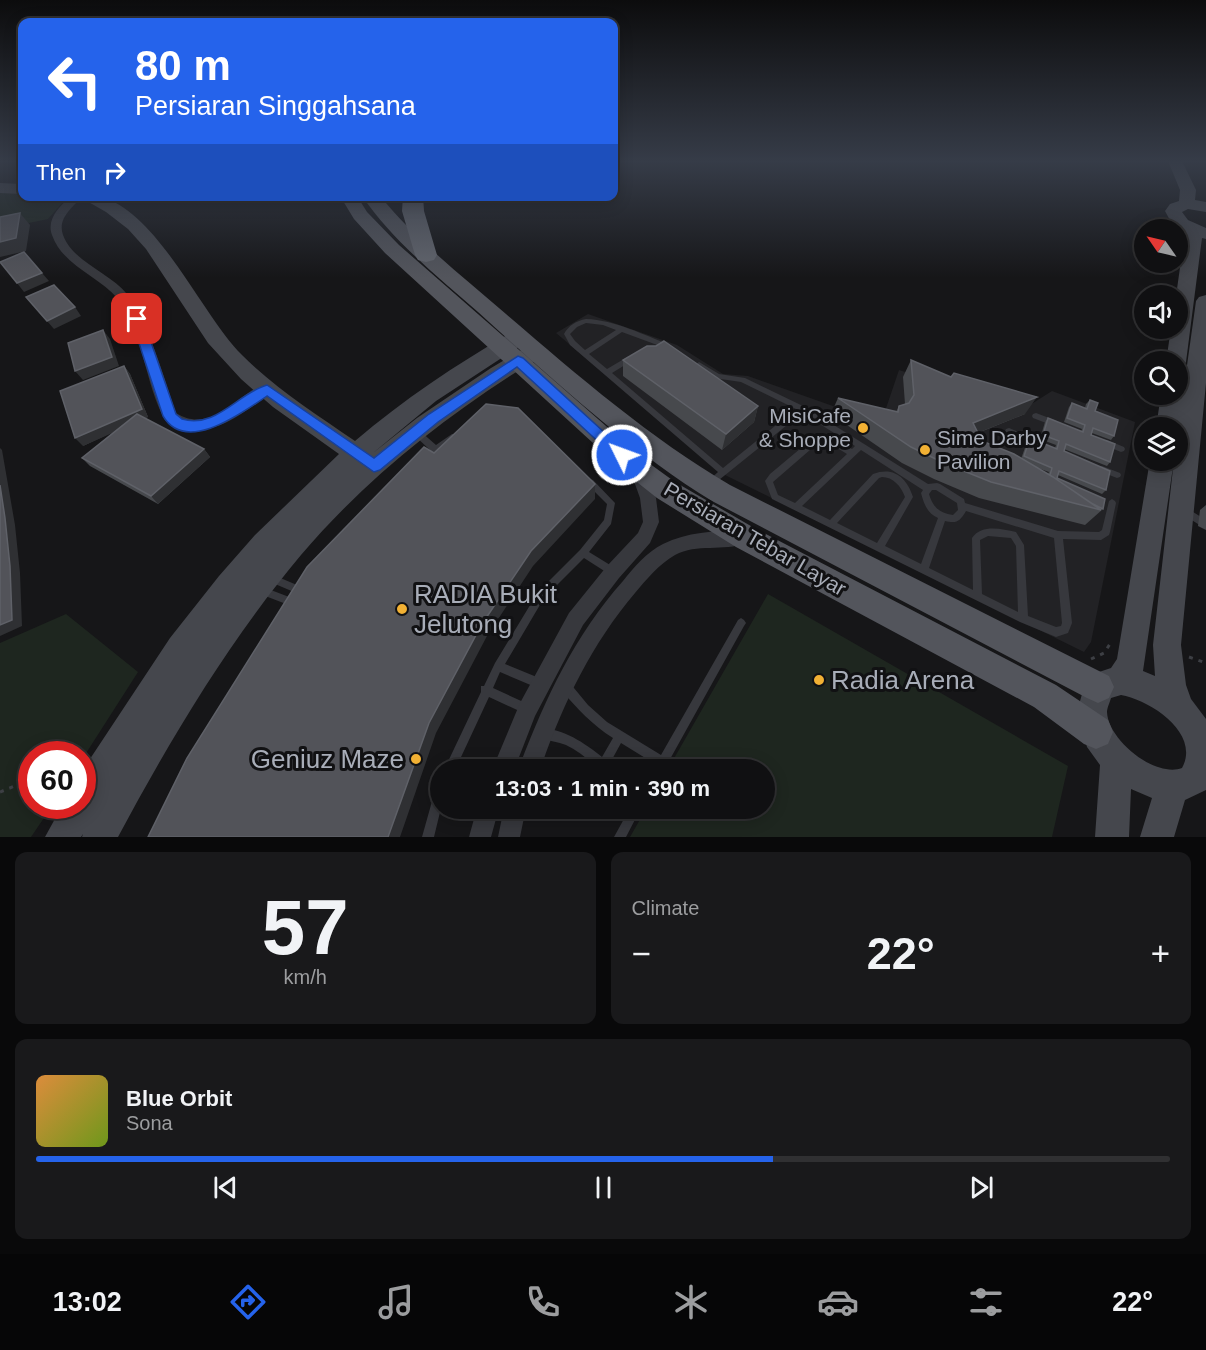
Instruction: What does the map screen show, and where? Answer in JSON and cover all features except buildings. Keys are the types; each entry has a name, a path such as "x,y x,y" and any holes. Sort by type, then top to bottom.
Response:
{"highway":[{"path":"413,201 413,211 426,255"}],"main road":[{"path":"97,201 125,217 148,239 161,255 216,340 249,375 365,460"},
{"name":"Persiaran Tebar Layar","path":"351,201 360,215 392,249 518,349 678,467 715,478 1110,683"},
{"name":"Persiaran Tebar Layar","path":"374,201 401,233 426,255 637,468 666,490 746,538 1045,696 1096,732"},
{"path":"1179,709 1171,685 1167,645 1182,508 1193,371 1193,249 1200,232 1174,216 1175,208 1187,204 1206,207"},
{"path":"1193,371 1206,301"},
{"path":"96,780 128,726 196,626 252,557 301,506 365,460 414,446 518,349"},
{"path":"99,837 149,746 178,699 262,583 365,460 409,411 518,349"},
{"path":"1110,683 1151,688 1179,709 1191,724 1200,741 1203,757 1201,771 1192,781 1180,787 1172,787 1149,783 1136,776 1116,759 1096,732 1091,715 1091,700 1131,664 1160,471"},
{"path":"1112,837 1116,759"},
{"path":"1157,837 1172,787"},
{"path":"62,837 73,819"}],"street":[{"path":"73,201 62,211 58,219 58,235 73,257 103,278 124,299 137,319 170,416 177,423 188,426 222,418 267,389"},
{"path":"507,759 527,710 576,619 613,572 644,538 651,522 648,498 637,468"},
{"path":"533,759 541,734 596,629 620,596 650,564 681,544 720,538 746,538"},
{"path":"480,837 485,819"},
{"path":"509,837 513,819"}],"lane":[{"path":"676,351 594,321 578,324 568,330 567,334 572,343 607,373 715,478 802,408"},
{"path":"584,354 620,330"},
{"path":"645,348 655,342"},
{"path":"607,373 636,354"},
{"path":"687,357 717,376 742,380 802,408 928,489"},
{"path":"1036,416 1068,428"},
{"path":"414,446 435,449 462,431"},
{"path":"1009,431 1052,448"},
{"path":"852,453 830,440 816,440 773,476 769,482 776,496 796,507 1023,619 1056,632 1065,630 1067,623 1058,535"},
{"path":"1100,441 1121,449"},
{"path":"414,446 435,449"},
{"path":"414,446 417,466"},
{"path":"796,507 860,446"},
{"path":"1095,466 1117,475"},
{"path":"832,523 876,476 884,473 895,477 903,484 909,497 879,548"},
{"path":"454,759 485,690 541,595 583,553 608,521 611,503 586,478"},
{"path":"937,486 948,491 961,501 962,511 955,519 936,515 927,503 925,493 928,489 937,486"},
{"path":"962,506 1058,535 1101,536 1106,532 1112,502"},
{"path":"1182,508 1206,525"},
{"path":"924,570 942,518"},
{"path":"978,597 976,538 980,533 986,532 1013,535 1020,545 1023,619"},
{"path":"583,553 613,572"},
{"path":"262,583 304,592"},
{"path":"262,583 295,604"},
{"path":"289,614 311,584"},
{"path":"664,759 741,623"},
{"path":"498,666 540,684"},
{"path":"565,685 584,709 650,759"},
{"path":"485,690 527,710"},
{"path":"541,734 566,738 596,759"},
{"path":"609,759 619,737"},
{"path":"428,837 433,819"},
{"path":"620,837 630,819"}],"path":[{"path":"0,792 18,785"}],"shaded area":[{"path":"0,200 64,201 48,219 0,229"},
{"path":"588,314 677,345 723,374 748,376 881,423 899,370 1022,410 1052,391 1134,422 1091,642 1084,652 725,475 556,333"},
{"name":"Radia Arena","path":"768,594 1068,766 1052,837 630,837 640,819 775,819 775,759 674,759"},
{"path":"66,614 138,672 94,741 18,741 18,819 43,819 31,837 0,837 0,643"}],"place":[{"name":"MisiCafe & Shoppe","path":"863,428"},
{"name":"Sime Darby Pavilion","path":"925,450"},
{"name":"RADIA Bukit Jelutong","path":"402,609"},
{"name":"Radia Arena","path":"819,680"},
{"name":"Geniuz Maze","path":"416,759"}],"route":[{"path":"137,319 170,416 177,423 188,426 222,418 267,389 374,466 433,418 518,361 622,455"}]}
